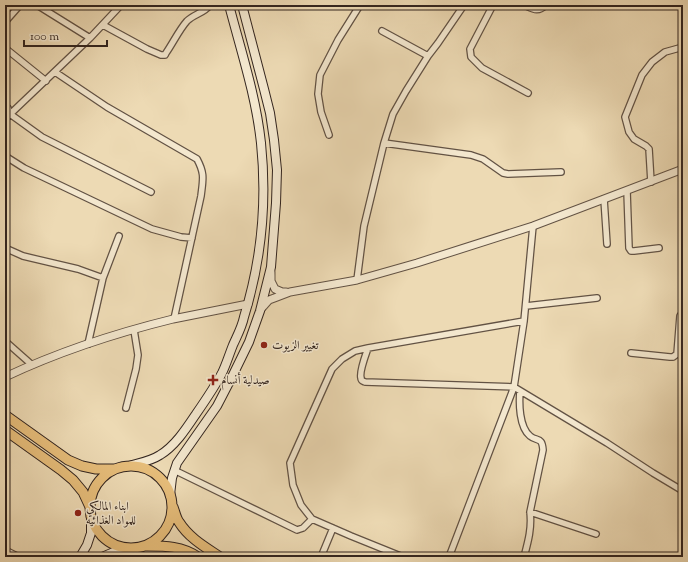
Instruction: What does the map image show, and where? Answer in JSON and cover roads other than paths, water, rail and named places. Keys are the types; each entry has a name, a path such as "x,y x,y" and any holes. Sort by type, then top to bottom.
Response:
{"main road":[{"path":"5,415 68,460 82,466 96,469 115,469 152,460 166,451 186,428 207,398 222,372 244,318 254,280 261,233 263,203 263,170 257,117 252,92 229,5"},
{"path":"170,495 174,470 217,406 248,342 260,311 271,267 277,170 274,140 270,113 253,42 242,5"},
{"path":"240,46 253,42"},
{"path":"5,430 73,480 83,492 90,507"},
{"path":"129,466 146,469 161,479 170,495 178,521 187,533 220,557"},
{"path":"80,557 91,533 91,497 100,480 115,469"},
{"path":"146,546 155,541 168,525 172,505"},
{"path":"91,516 94,526 100,535 108,542 117,546 127,548 146,546 178,548 190,552 198,557"},
{"path":"102,557 117,554 127,548"}],"street":[{"path":"5,22 20,5"},
{"path":"37,5 90,38"},
{"path":"5,119 90,38 121,5"},
{"path":"103,25 163,56 188,20 207,9 210,5"},
{"path":"329,136 320,112 318,94 320,75 338,40 360,5"},
{"path":"357,280 364,226 393,114 428,56 464,5"},
{"path":"493,5 470,49 471,57 482,68 528,93"},
{"path":"524,5 538,10 546,5"},
{"path":"382,31 428,56"},
{"path":"651,182 649,149 634,139 629,132 625,117 642,75 652,62 665,52 683,46"},
{"path":"5,48 46,81"},
{"path":"55,72 107,107 197,159 202,168 203,178 201,196 174,319"},
{"path":"5,106 8,108 10,114 42,137 151,192"},
{"path":"384,144 471,155 483,159 503,173 508,174 561,172"},
{"path":"5,156 24,168 152,229 181,237 192,238"},
{"path":"271,267 271,281 274,289 282,292 290,292 357,280 533,226 683,169"},
{"path":"626,191 629,248 631,251 659,248"},
{"path":"604,199 607,244"},
{"path":"448,557 514,387 526,306 533,226"},
{"path":"88,344 103,278 119,236"},
{"path":"5,248 23,256 78,269 103,278"},
{"path":"260,311 270,300 290,292"},
{"path":"526,306 597,298"},
{"path":"5,377 31,364 134,330 174,319 248,304"},
{"path":"631,353 670,357 675,356 680,316 683,312"},
{"path":"403,557 312,519 301,505 293,485 290,463 332,369 342,359 355,351 524,321"},
{"path":"126,408 138,355 134,330"},
{"path":"5,341 31,364"},
{"path":"368,348 361,373 362,381 514,387 683,491"},
{"path":"520,391 520,416 525,430 530,436 540,440 543,444 530,512 530,533 524,557"},
{"path":"174,470 297,530 304,528 312,519"},
{"path":"530,512 596,534"},
{"path":"321,557 333,528"},
{"path":"5,550 19,557"}],"place":[{"name":"تغيير الزيوت","path":"264,345"},
{"name":"صيدلية أنسام","path":"213,380"},
{"name":"ابناء المالكي للمواد الغذائيه","path":"78,513"}]}
